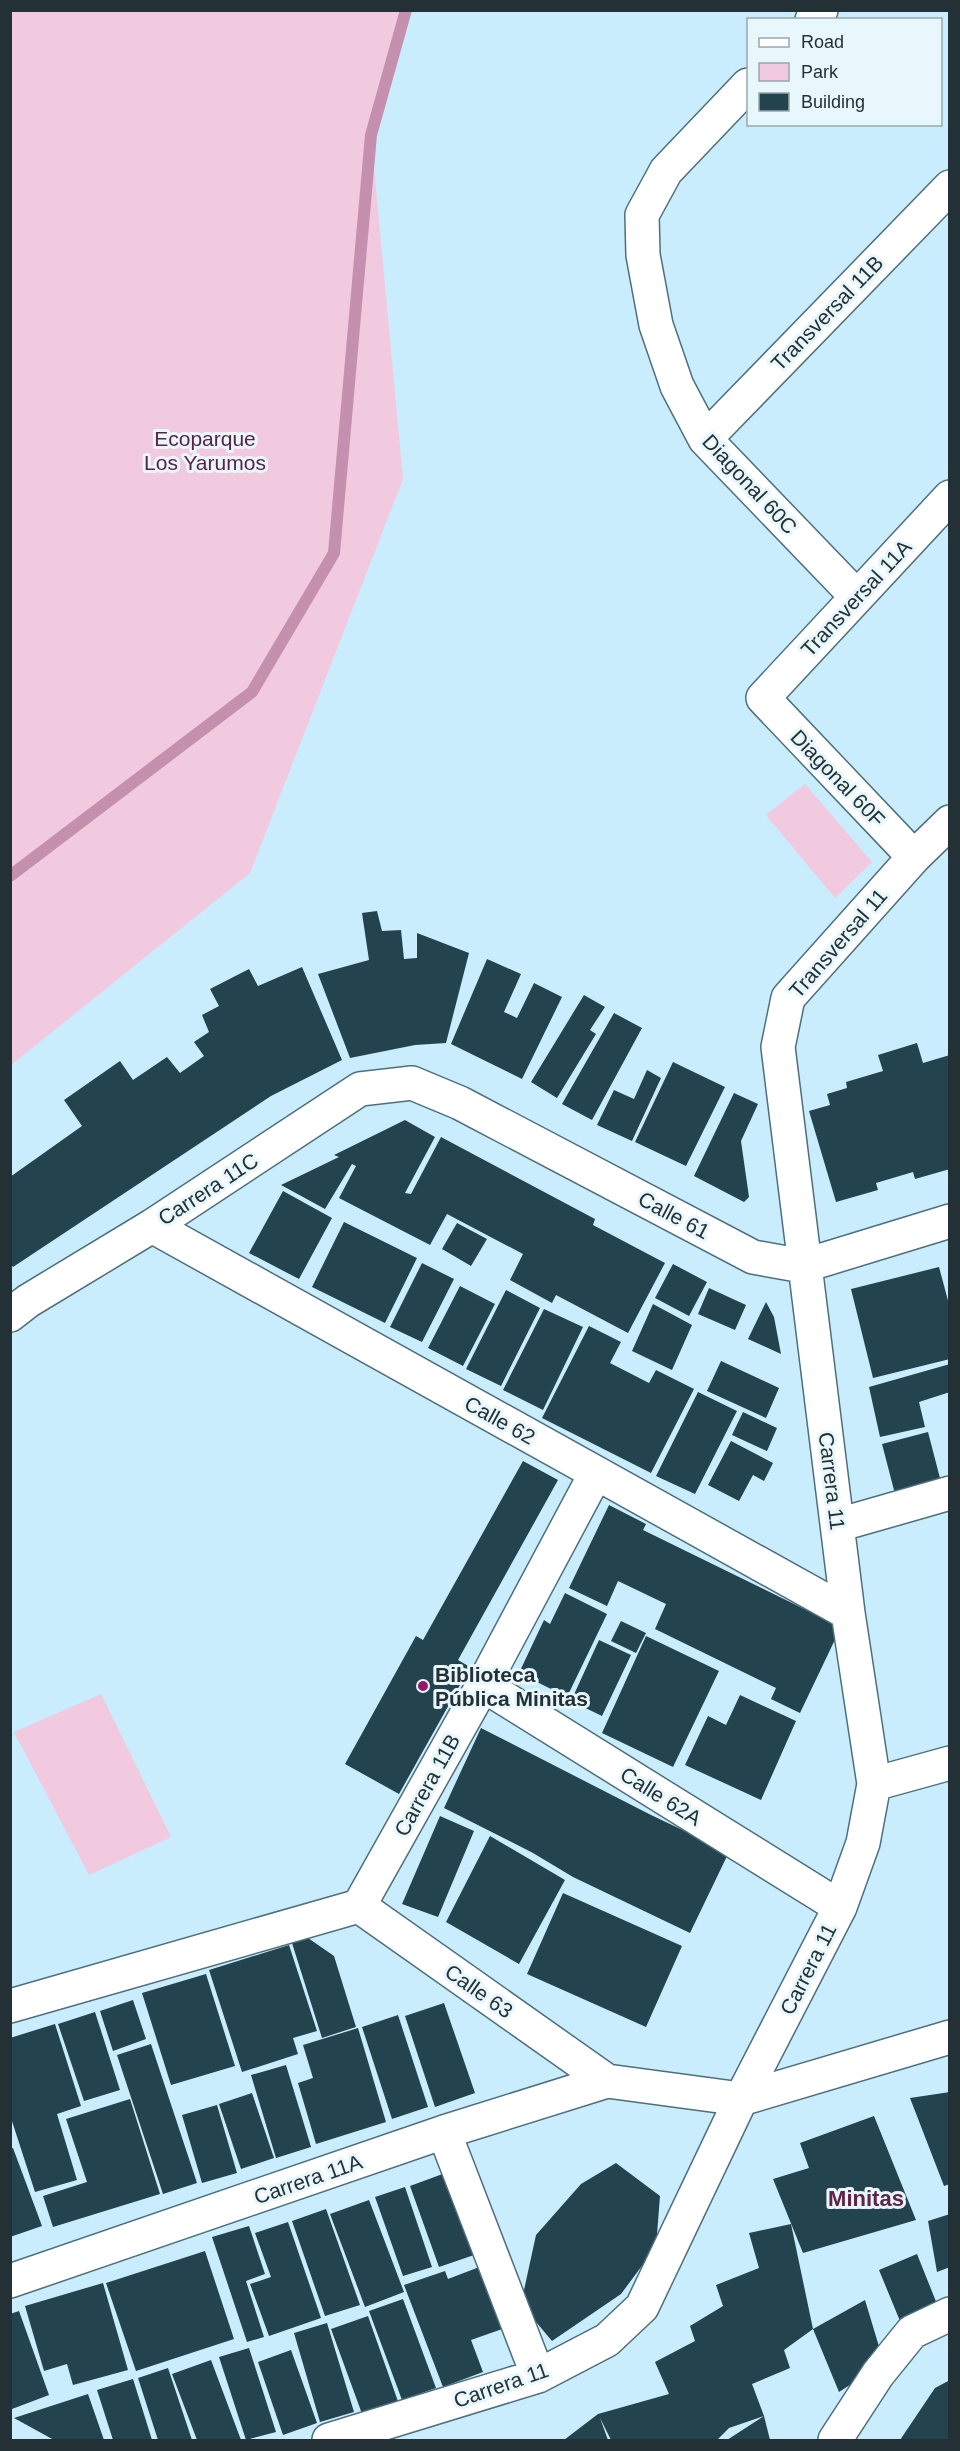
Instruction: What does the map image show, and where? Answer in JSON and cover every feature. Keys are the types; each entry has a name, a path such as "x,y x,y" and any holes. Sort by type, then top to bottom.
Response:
{"street":[{"name":"Diagonal 60C","path":"747,86 666,171 642,216 643,255 656,325 677,386 705,440 857,597"},
{"name":"Transversal 11B","path":"705,440 950,187"},
{"name":"Transversal 11A","path":"763,698 950,497"},
{"name":"Diagonal 60F","path":"763,698 914,857"},
{"name":"Transversal 11","path":"803,1266 778,1047 788,998 914,857 950,822"},
{"name":"Calle 61","path":"412,1083 460,1102 753,1257 803,1266 950,1221"},
{"name":"Carrera 11C","path":"10,1315 152,1226 360,1089 412,1083"},
{"name":"Calle 62","path":"152,1226 848,1613"},
{"name":"Carrera 11","path":"329,2440 538,2376 607,2340 642,2307 741,2099 840,1907 863,1844 874,1784 848,1613 803,1266"},
{"name":"Carrera 11B","path":"359,1906 483,1685 597,1473"},
{"path":"837,1525 950,1492"},
{"name":"Calle 62A","path":"483,1685 840,1907"},
{"path":"874,1784 950,1763"},
{"path":"10,2006 359,1906"},
{"name":"Calle 63","path":"359,1906 607,2081 741,2099 950,2037"},
{"name":"Carrera 11A","path":"10,2281 444,2132 607,2081"},
{"path":"444,2132 538,2376"},
{"path":"835,2440 878,2374 912,2332 950,2314"}],"green space":[{"name":"Ecoparque Los Yarumos","path":"11,10 406,11 371,135 403,479 250,873 11,1065"},
{"path":"805,784 872,862 835,898 766,815"},
{"path":"101,1694 171,1837 89,1875 14,1732"}],"building":[{"path":"377,911 382,931 401,930 404,959 417,958 417,933 469,953 446,1043 415,1045 350,1058 318,974 369,960 362,913"},
{"path":"487,959 521,974 504,1012 517,1018 534,983 562,997 522,1079 451,1044"},
{"path":"302,967 342,1060 271,1096 13,1267 10,1263 10,1177 82,1126 64,1100 120,1061 133,1080 167,1057 180,1073 204,1056 194,1042 209,1032 202,1015 219,1006 210,989 249,969 258,986"},
{"path":"584,995 605,1007 590,1030 596,1034 557,1098 531,1082"},
{"path":"614,1013 642,1028 592,1120 562,1104"},
{"path":"917,1043 923,1063 950,1055 950,1169 915,1179 913,1172 876,1183 878,1190 836,1202 809,1111 830,1105 827,1094 847,1088 846,1082 883,1071 878,1055"},
{"path":"673,1062 725,1087 686,1166 635,1142"},
{"path":"647,1070 661,1078 632,1141 597,1125 614,1090 634,1099"},
{"path":"734,1093 758,1104 741,1141 749,1197 744,1202 694,1176"},
{"path":"405,1120 435,1137 405,1193 411,1194 441,1137 595,1219 593,1225 665,1263 628,1333 556,1295 552,1303 510,1280 523,1254 447,1214 430,1245 339,1198 356,1166 352,1164 325,1209 281,1185 339,1157 334,1155"},
{"path":"283,1191 332,1218 299,1279 249,1253"},
{"path":"344,1222 417,1258 385,1323 312,1287"},
{"path":"457,1223 487,1239 471,1266 442,1249"},
{"path":"422,1263 454,1279 422,1342 390,1327"},
{"path":"673,1264 707,1282 689,1316 655,1298"},
{"path":"939,1267 950,1308 950,1359 873,1378 851,1289"},
{"path":"460,1286 495,1304 463,1366 428,1348"},
{"path":"709,1288 746,1305 735,1330 698,1314"},
{"path":"506,1290 540,1308 501,1386 466,1369"},
{"path":"766,1302 774,1317 781,1354 748,1339"},
{"path":"653,1304 692,1325 672,1370 632,1351"},
{"path":"544,1309 583,1327 543,1410 503,1390"},
{"path":"589,1326 621,1342 610,1363 649,1383 656,1370 694,1389 651,1473 542,1418"},
{"path":"721,1361 779,1388 766,1418 707,1391"},
{"path":"950,1364 950,1392 919,1402 925,1427 880,1437 869,1387"},
{"path":"698,1392 737,1411 695,1494 656,1476"},
{"path":"743,1412 777,1428 767,1451 732,1435"},
{"path":"928,1432 941,1482 895,1494 882,1444"},
{"path":"731,1441 773,1463 764,1481 753,1475 739,1501 708,1485"},
{"path":"523,1461 558,1480 458,1660 470,1667 399,1794 345,1764 416,1636 423,1640"},
{"path":"609,1505 646,1524 643,1530 841,1627 800,1713 771,1699 776,1688 655,1629 666,1604 618,1581 607,1606 569,1588"},
{"path":"565,1593 607,1614 567,1697 519,1673 544,1620 550,1624"},
{"path":"621,1621 646,1633 636,1653 611,1641"},
{"path":"646,1636 719,1671 673,1767 602,1733"},
{"path":"599,1640 631,1655 602,1716 571,1701"},
{"path":"740,1695 796,1721 761,1800 685,1765 708,1716 726,1725"},
{"path":"481,1728 729,1852 690,1933 573,1877 533,1853 444,1808"},
{"path":"440,1816 474,1831 438,1917 402,1904"},
{"path":"490,1836 565,1880 519,1964 446,1922"},
{"path":"563,1893 682,1946 646,2027 527,1974"},
{"path":"308,1938 334,1956 356,2027 322,2038 292,1943"},
{"path":"289,1945 317,2031 293,2038 298,2054 242,2072 209,1970"},
{"path":"206,1974 235,2066 171,2085 142,1993"},
{"path":"133,2000 146,2039 113,2051 100,2011"},
{"path":"444,2003 475,2093 435,2107 405,2016"},
{"path":"95,2012 120,2090 84,2101 58,2024"},
{"path":"398,2015 428,2107 392,2119 362,2027"},
{"path":"55,2024 81,2106 57,2114 77,2180 35,2192 10,2115 10,2038"},
{"path":"358,2028 386,2122 316,2144 298,2083 313,2078 303,2045"},
{"path":"151,2044 197,2183 163,2194 117,2055"},
{"path":"286,2065 311,2147 276,2158 251,2075"},
{"path":"950,2092 950,2184 944,2186 910,2098"},
{"path":"252,2093 274,2158 241,2169 219,2104"},
{"path":"130,2099 160,2194 53,2227 43,2196 87,2182 66,2119"},
{"path":"217,2105 237,2173 202,2183 182,2115"},
{"path":"874,2116 916,2220 803,2253 773,2179 809,2168 800,2143"},
{"path":"13,2148 42,2226 10,2237 10,2149"},
{"path":"616,2163 660,2196 656,2247 621,2294 552,2341 521,2304 536,2235 581,2184"},
{"path":"448,2172 477,2254 439,2267 410,2186"},
{"path":"405,2187 432,2267 403,2276 375,2197"},
{"path":"369,2200 404,2292 365,2307 330,2214"},
{"path":"326,2209 360,2305 325,2316 292,2221"},
{"path":"950,2214 950,2267 937,2272 928,2221"},
{"path":"288,2222 321,2318 269,2336 250,2284 271,2277 255,2233"},
{"path":"791,2224 813,2329 784,2350 790,2368 752,2384 764,2416 729,2428 717,2440 611,2440 600,2418 608,2440 564,2440 598,2414 669,2394 655,2362 695,2341 690,2326 723,2306 716,2285 759,2268 749,2233"},
{"path":"249,2226 265,2274 246,2281 264,2337 247,2342 212,2237"},
{"path":"205,2251 234,2339 136,2371 106,2283"},
{"path":"917,2254 937,2304 900,2321 879,2270"},
{"path":"482,2266 505,2328 471,2340 483,2372 443,2387 404,2285 445,2271 448,2279"},
{"path":"103,2283 128,2370 73,2385 67,2364 44,2371 25,2306"},
{"path":"403,2299 436,2388 402,2400 369,2311"},
{"path":"865,2300 884,2363 839,2392 813,2329"},
{"path":"19,2311 49,2395 12,2409 10,2314"},
{"path":"368,2316 401,2410 365,2422 331,2329"},
{"path":"327,2323 354,2412 320,2422 294,2333"},
{"path":"249,2348 276,2432 246,2440 219,2357"},
{"path":"291,2350 317,2423 283,2435 258,2362"},
{"path":"211,2360 241,2440 197,2440 172,2374"},
{"path":"168,2368 192,2440 158,2440 138,2378"},
{"path":"133,2379 152,2440 113,2440 97,2390"},
{"path":"950,2380 950,2440 900,2440 935,2388"},
{"path":"88,2394 104,2440 54,2440 14,2418"},
{"path":"764,2416 770,2440 727,2440"}],"waterway":[{"path":"10,876 252,692 334,553 371,135 406,10"}],"place":[{"name":"Biblioteca Pública Minitas","path":"423,1686"}],"district":[{"name":"Minitas","path":"866,2198"}]}
